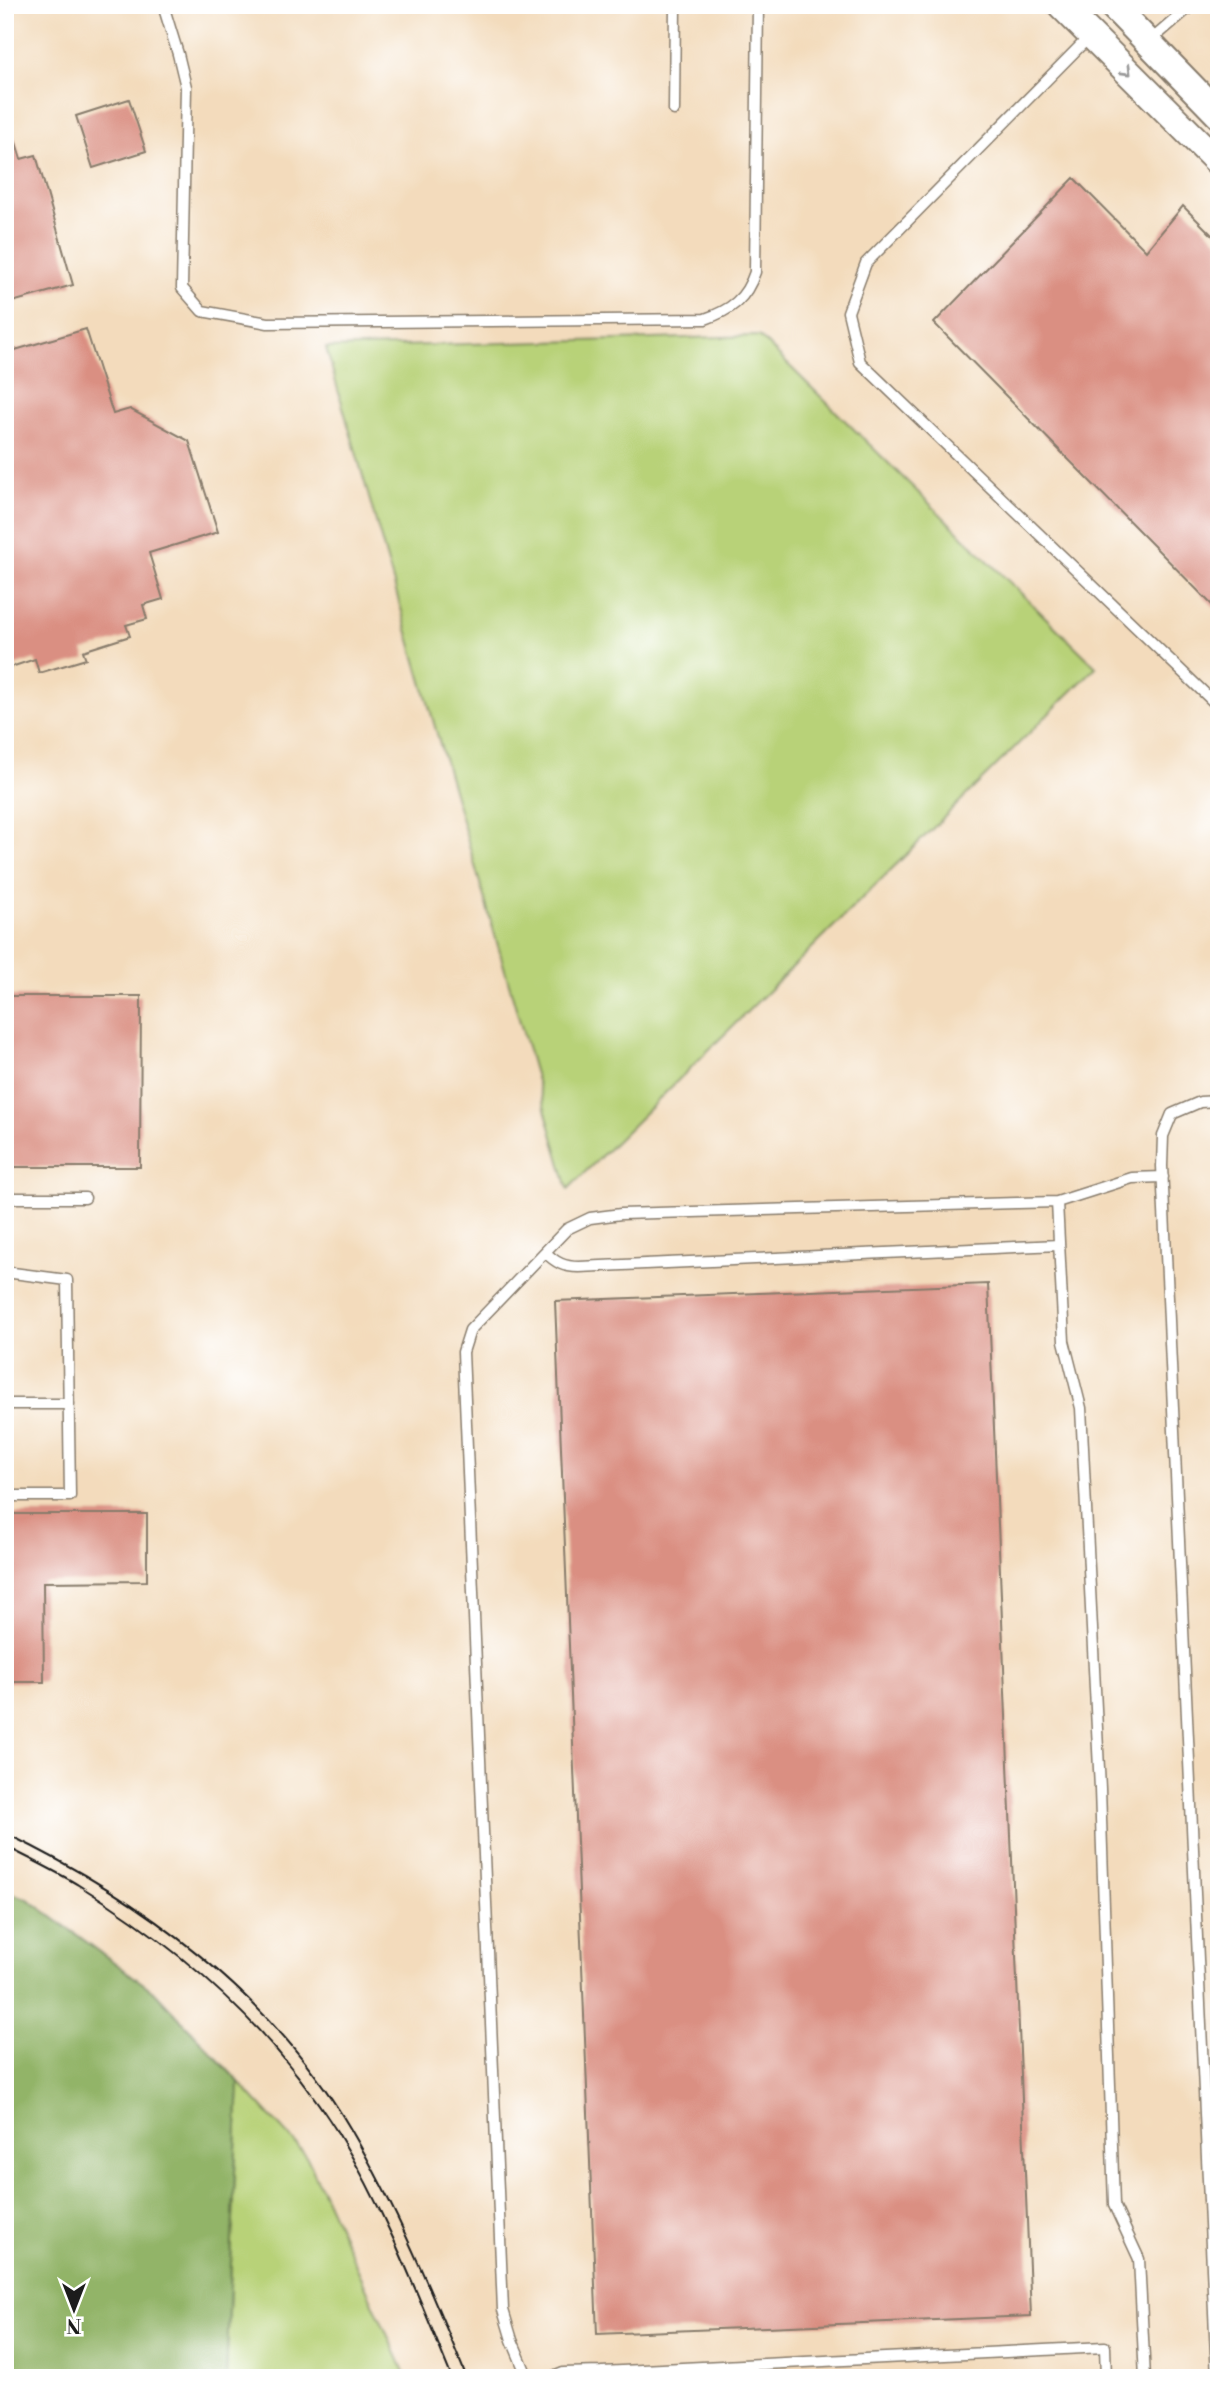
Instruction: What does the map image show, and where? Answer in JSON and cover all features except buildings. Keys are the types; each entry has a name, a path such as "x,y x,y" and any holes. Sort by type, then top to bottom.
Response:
{"street":[{"path":"1061,5 1219,163"},
{"path":"1112,5 1219,115"}],"lane":[{"path":"163,5 186,87 182,288 202,311 268,323 705,319 737,304 746,294 755,272 758,5"},
{"path":"674,110 675,5"},
{"path":"1148,42 1192,5"},
{"path":"1091,34 866,263 848,312 860,362 1219,707"},
{"path":"1217,2378 1163,1136 1171,1114 1200,1102 1219,1101"},
{"path":"528,2378 503,2310 463,1352 470,1330 567,1229 590,1218 621,1214 1057,1202 1132,1178 1163,1177"},
{"path":"5,1198 85,1198"},
{"path":"1057,1202 1064,1341 1081,1408 1100,1789 1114,2205 1139,2259 1144,2378"},
{"path":"545,1252 555,1262 566,1266 579,1266 1059,1245"},
{"path":"5,1272 67,1280 70,1496 5,1496"},
{"path":"5,1404 69,1404"},
{"path":"551,2378 564,2373 602,2375 1104,2347 1106,2378"}],"green space":[{"path":"759,336 1096,667 568,1189 326,348"},
{"path":"5,1891 28,1899 156,1993 239,2082 226,2378 5,2378"},
{"path":"239,2082 306,2155 407,2378 226,2378"}],"tram line":[{"path":"5,1833 56,1859 154,1920 200,1955 283,2035 319,2080 367,2158 413,2251 467,2378"},
{"path":"5,1846 80,1886 154,1937 223,1995 285,2060 338,2133 371,2192 400,2253 452,2378"}]}
